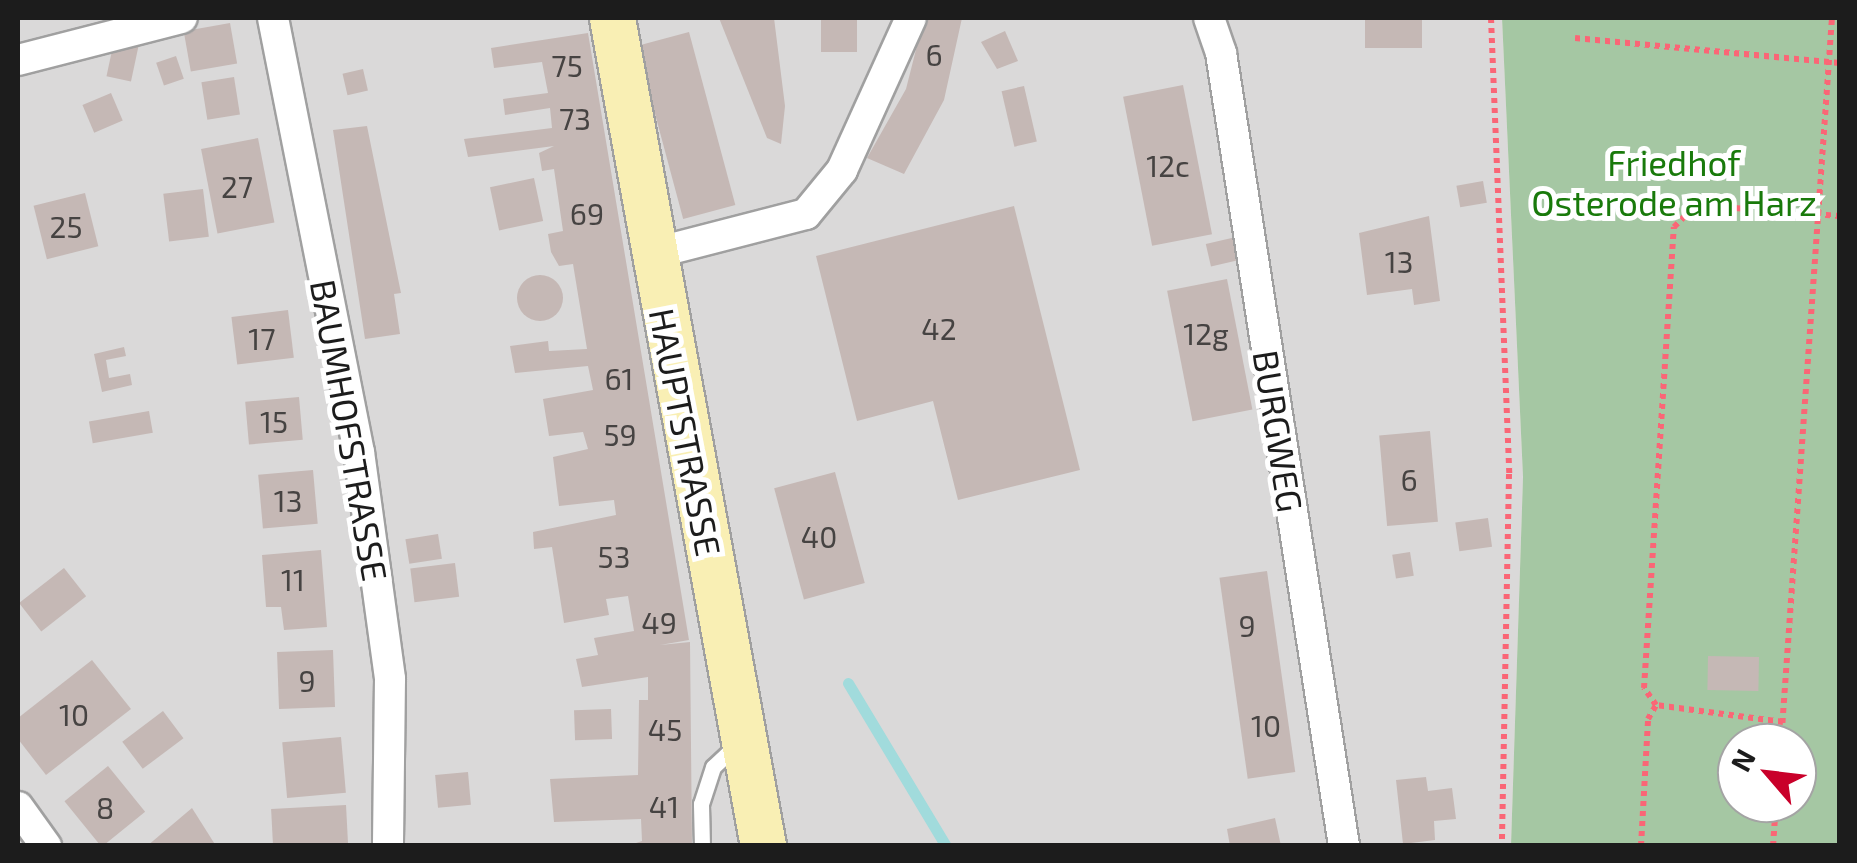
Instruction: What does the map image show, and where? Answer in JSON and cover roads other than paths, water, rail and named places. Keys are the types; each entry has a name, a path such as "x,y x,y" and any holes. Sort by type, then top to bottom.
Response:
{"street":[{"path":"18,60 182,18"},
{"name":"BAUMHOFSTRASSE","path":"272,18 359,452 390,679 388,846"},
{"name":"HAUPTSTRASSE","path":"612,18 651,254 764,846"},
{"path":"651,254 806,214 842,170 911,18"},
{"name":"BURGWEG","path":"1209,18 1222,52 1344,846"},
{"path":"18,807 46,846"}],"lane":[{"path":"702,846 700,804 713,767 743,738"}],"waterway":[{"path":"848,683 946,846"}],"park label":[{"name":"Friedhof Osterode am Harz","path":"1674,182"}]}
